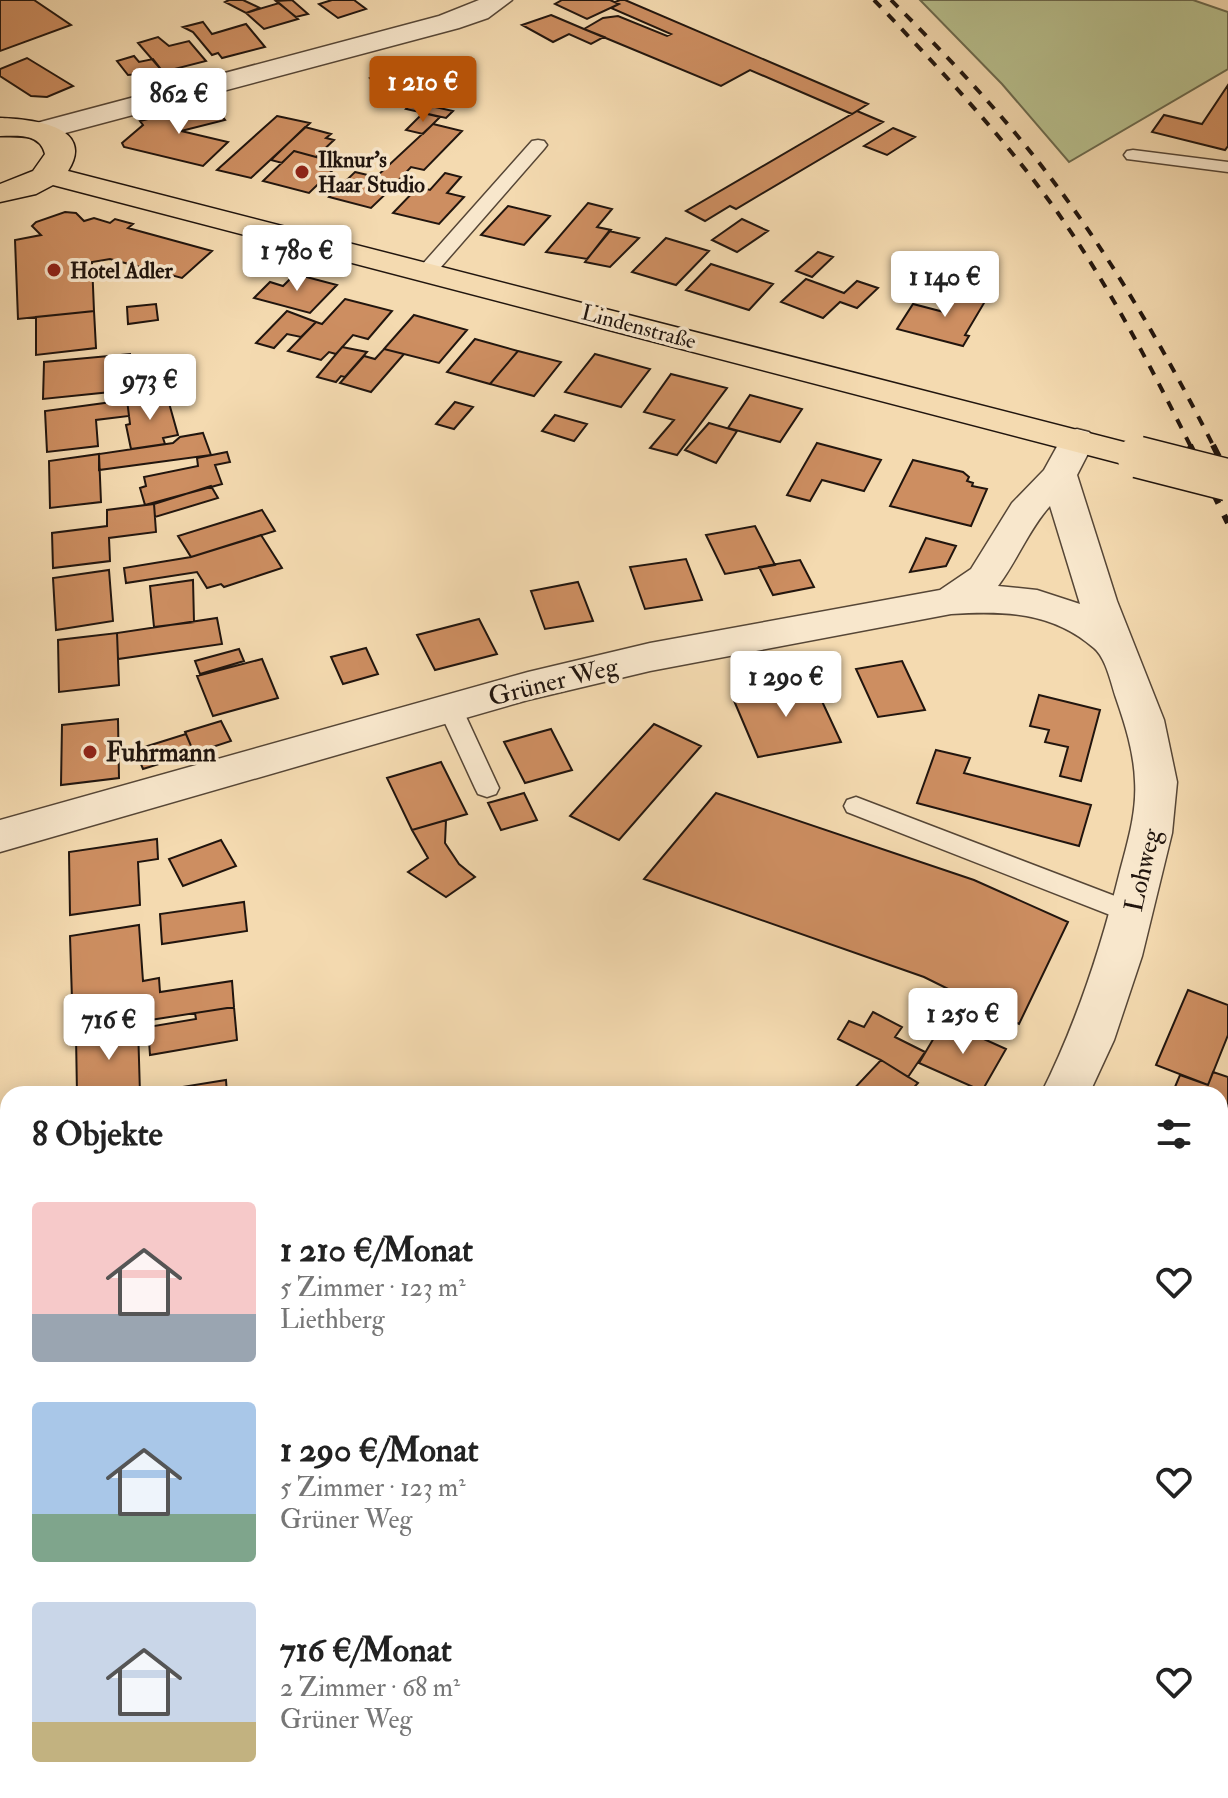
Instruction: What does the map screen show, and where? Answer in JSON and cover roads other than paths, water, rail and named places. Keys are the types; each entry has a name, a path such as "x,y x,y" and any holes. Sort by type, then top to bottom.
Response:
{"main road":[{"path":"0,127 39,131 52,137 60,145 62,154 59,165 49,175 24,188 0,193"},
{"name":"Lindenstraße","path":"49,175 427,271 1068,458 1138,457 1228,480"}],"street":[{"path":"39,131 449,22 478,12 497,0"},
{"name":"Grüner Weg","path":"0,836 450,708 650,657 951,601 984,578 1002,554 1025,511 1068,458"},
{"name":"Lohweg","path":"1068,458 1113,642 1136,693 1146,728 1157,787 1156,813 1132,913 1091,1040 1069,1086"},
{"name":"Lohweg","path":"951,601 1000,598 1041,603 1084,620 1113,642"}],"lane":[{"path":"497,0 506,0"},
{"path":"427,271 538,145"},
{"path":"1133,155 1228,167"},
{"path":"450,708 487,788"},
{"path":"856,806 1132,913"}],"railway":[{"path":"874,0 993,130 1058,213 1112,298 1190,446"},
{"path":"891,0 993,108 1032,153 1073,209 1138,308 1214,447"},
{"path":"1190,446 1228,523"},
{"path":"1214,447 1228,475"}],"place":[{"name":"Ilknur's Haar Studio","path":"302,172"},
{"name":"Hotel Adler","path":"54,270"},
{"name":"Fuhrmann","path":"90,752"}]}
